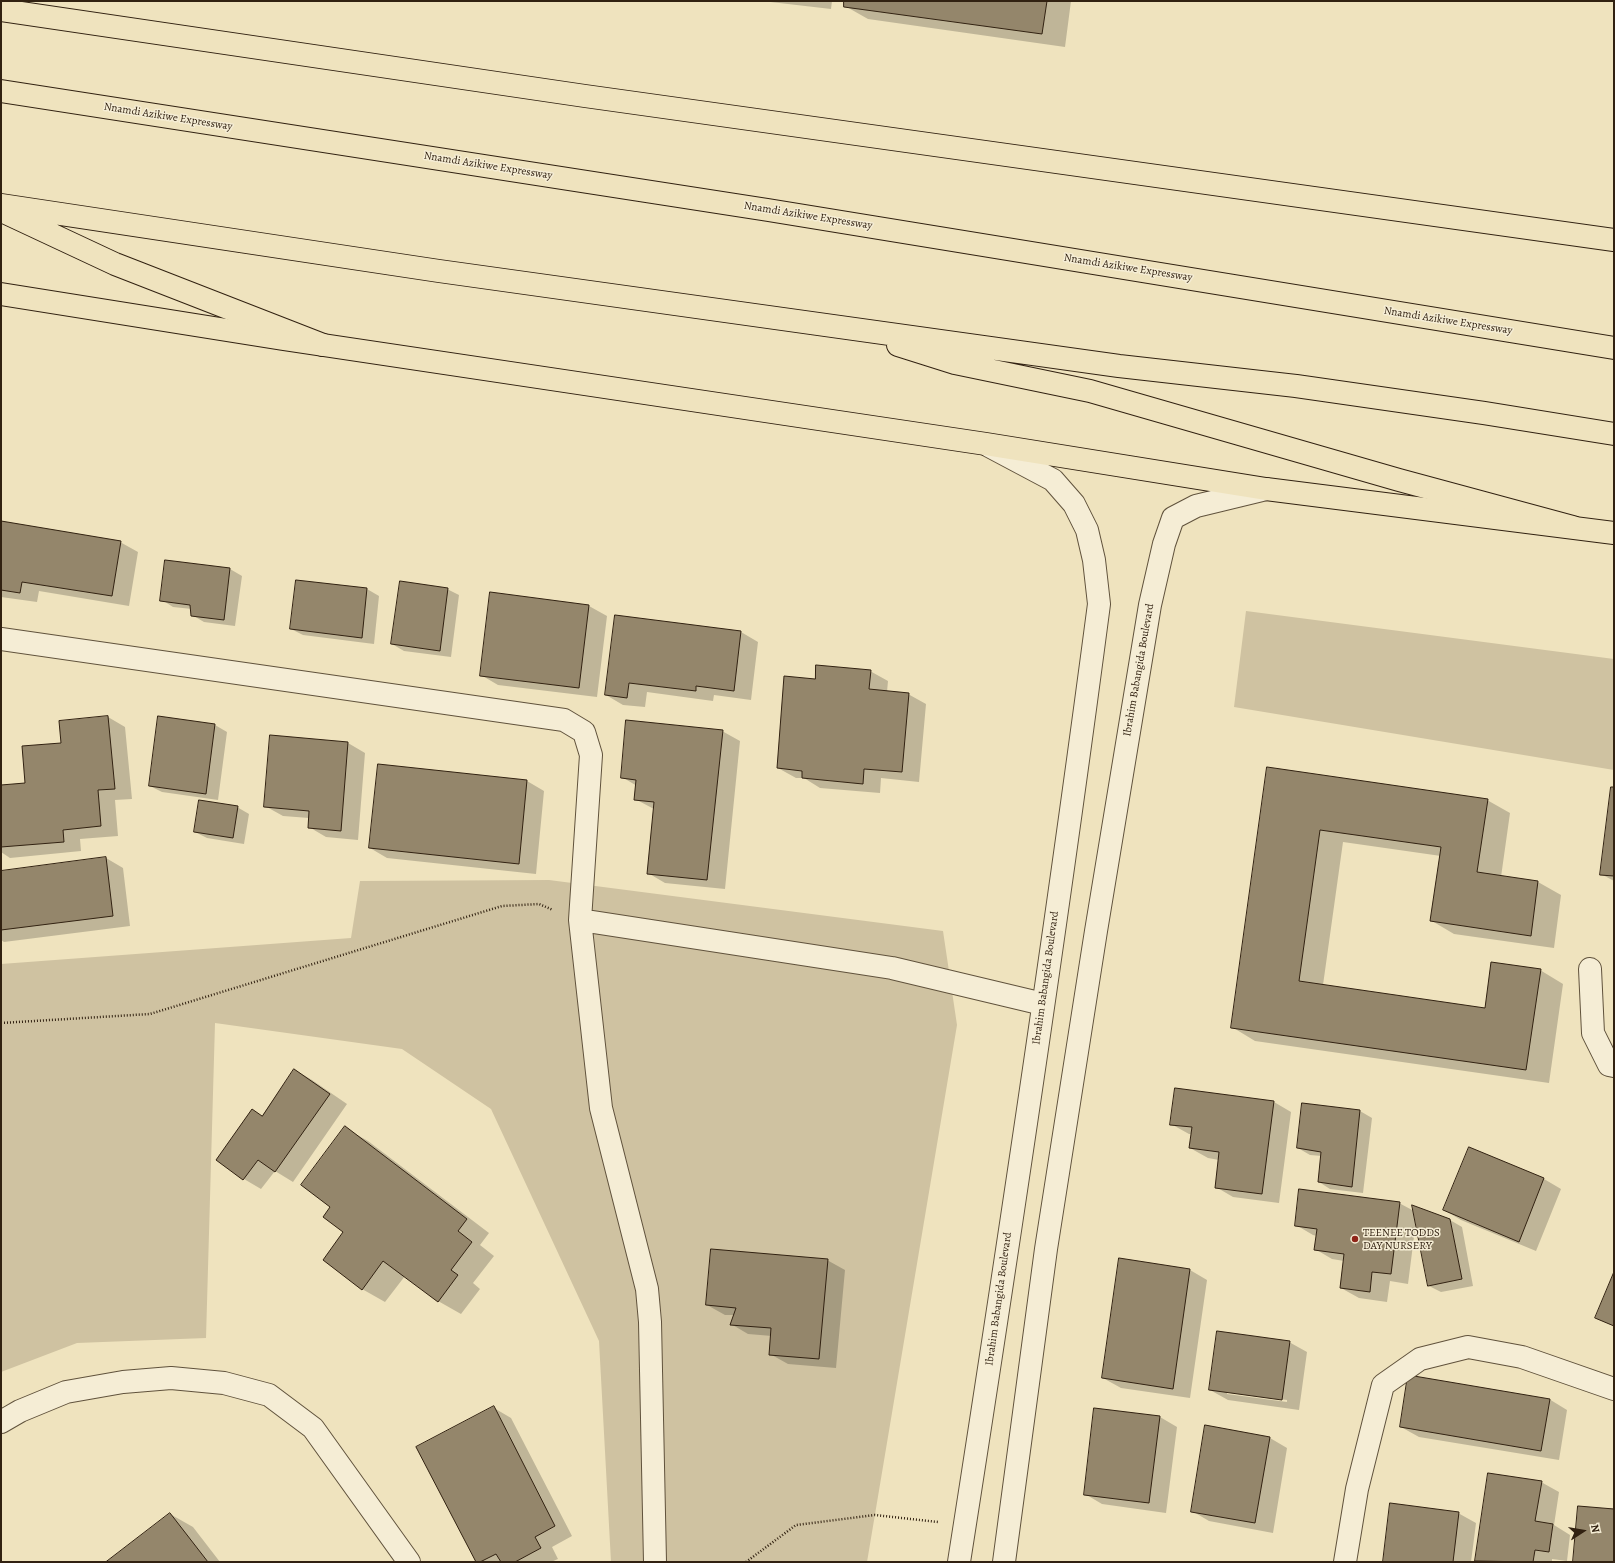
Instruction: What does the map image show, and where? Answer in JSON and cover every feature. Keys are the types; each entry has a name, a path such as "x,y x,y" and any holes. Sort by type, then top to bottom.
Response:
{"highway":[{"path":"1,10 608,99 1614,240"},
{"name":"Nnamdi Azikiwe Expressway","path":"1,91 768,210 1614,348"},
{"path":"1,205 439,271 830,324 1119,366 1312,388 1614,434"},
{"path":"1,210 115,264 323,345"},
{"path":"1,294 323,345 986,444 1266,489 1573,527 1614,534"},
{"path":"830,324 955,363 1090,391 1399,480 1573,527"}],"street":[{"name":"Ibrahim Babangida Boulevard","path":"959,1562 1043,1004 1099,604 1092,553 1087,530 1074,504 1053,480 986,444"},
{"name":"Ibrahim Babangida Boulevard","path":"1004,1562 1046,1249 1096,931 1150,605 1164,544 1173,518 1196,506 1266,489"},
{"path":"1,639 564,720 584,732 591,755 580,920 601,1108 648,1302 650,1322 655,1562"},
{"path":"580,920 892,968 1043,1004"},
{"path":"1590,969 1593,1032 1610,1065 1614,1066"},
{"path":"1345,1562 1357,1489 1383,1385 1420,1359 1468,1347 1522,1356 1614,1389"},
{"path":"1,1422 20,1411 66,1392 123,1382 171,1378 224,1383 269,1394 313,1428 409,1562"}],"path":[{"path":"1,1023 150,1014 502,906 539,904 580,920"},
{"path":"746,1562 796,1525 875,1515 965,1525"}],"shaded area":[{"path":"1246,611 1614,659 1614,770 1234,707"},
{"path":"549,880 943,931 957,1025 867,1562 611,1562 599,1341 491,1109 402,1049 215,1023 206,1338 77,1343 1,1372 1,964 351,938 360,881"}],"building":[{"path":"844,1 1047,1 1042,34 844,7"},
{"path":"1,521 121,541 112,596 22,582 20,593 1,590"},
{"path":"165,560 230,568 224,620 191,616 190,605 160,601"},
{"path":"296,580 367,588 362,638 290,629"},
{"path":"400,581 448,588 440,651 391,644"},
{"path":"490,592 589,605 579,688 480,676"},
{"path":"615,615 741,631 734,691 696,686 696,691 629,683 627,698 605,695"},
{"path":"816,665 871,670 869,689 909,693 902,772 864,769 863,784 802,778 802,771 777,768 784,676 815,679"},
{"path":"108,716 115,789 98,790 101,826 63,830 64,842 1,847 1,785 25,783 22,746 61,743 59,721"},
{"path":"158,716 215,724 206,794 149,786"},
{"path":"626,720 723,730 707,880 647,874 654,802 634,800 636,780 621,778"},
{"path":"270,735 348,742 341,831 308,828 309,811 264,807"},
{"path":"378,764 527,780 519,864 369,848"},
{"path":"1267,767 1488,799 1477,872 1538,881 1531,936 1430,921 1441,847 1320,830 1299,981 1485,1008 1491,962 1541,969 1526,1070 1231,1028"},
{"path":"1611,787 1614,787 1614,876 1600,875"},
{"path":"199,800 238,806 233,838 194,832"},
{"path":"106,857 113,916 1,930 1,871"},
{"path":"294,1069 330,1094 275,1172 258,1160 243,1180 216,1160 252,1109 262,1116"},
{"path":"1175,1088 1274,1101 1262,1194 1215,1188 1219,1152 1189,1148 1192,1127 1170,1125"},
{"path":"1302,1103 1360,1110 1352,1187 1318,1182 1321,1152 1297,1148"},
{"path":"345,1126 467,1219 458,1231 472,1242 451,1270 458,1275 438,1302 383,1261 362,1290 323,1260 343,1232 323,1217 330,1207 301,1185"},
{"path":"1469,1147 1544,1178 1519,1242 1443,1210"},
{"name":"TEENEE TODDS DAY NURSERY","path":"1299,1189 1400,1202 1391,1274 1372,1272 1370,1292 1340,1288 1344,1254 1314,1250 1317,1229 1295,1226"},
{"path":"1412,1205 1450,1219 1462,1279 1428,1286"},
{"path":"711,1249 828,1259 819,1359 769,1355 771,1328 730,1325 736,1308 706,1305"},
{"path":"1119,1258 1190,1269 1173,1389 1102,1378"},
{"path":"1614,1272 1614,1326 1595,1318"},
{"path":"1217,1331 1290,1341 1282,1400 1209,1390"},
{"path":"1408,1375 1550,1399 1541,1451 1400,1427"},
{"path":"494,1406 555,1526 535,1537 541,1548 515,1562 501,1562 496,1554 480,1562 476,1562 416,1447"},
{"path":"1094,1408 1160,1416 1149,1503 1084,1495"},
{"path":"1205,1425 1270,1437 1255,1523 1191,1512"},
{"path":"1488,1473 1542,1481 1535,1521 1553,1524 1549,1552 1535,1550 1533,1562 1475,1561"},
{"path":"1390,1503 1459,1512 1453,1562 1383,1562"},
{"path":"1578,1506 1614,1509 1614,1562 1573,1562"},
{"path":"170,1513 208,1562 106,1562"}],"place":[{"name":"TEENEE TODDS DAY NURSERY","path":"1355,1239"}]}
